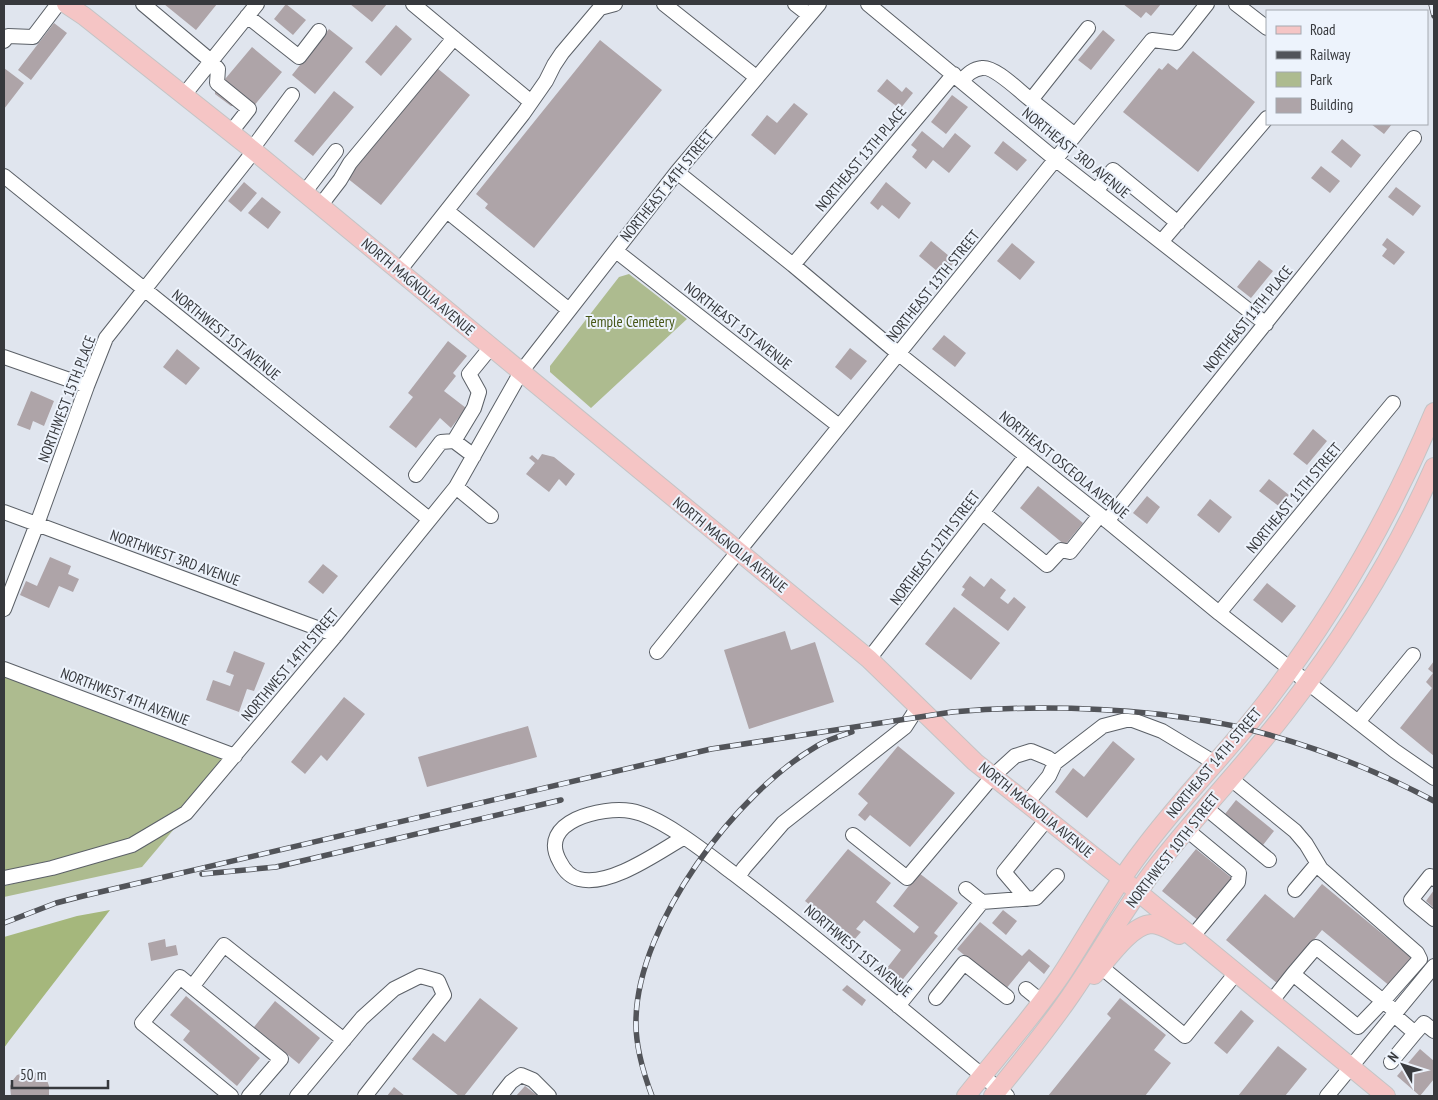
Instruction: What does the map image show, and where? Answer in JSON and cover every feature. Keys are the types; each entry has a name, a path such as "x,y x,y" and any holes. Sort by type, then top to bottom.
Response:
{"main road":[{"name":"NORTH MAGNOLIA AVENUE","path":"66,4 84,16 231,132 869,659 975,762 1121,878 1386,1096"},
{"name":"NORTHEAST 14TH STREET","path":"966,1096 1042,1002 1061,975 1121,878 1168,817 1245,728 1290,669 1348,583 1373,540 1412,464 1434,412"},
{"path":"1308,682 1370,589 1412,513 1434,467"},
{"name":"NORTHWEST 10TH STREET","path":"999,1094 1056,1016 1138,892 1187,830 1268,735 1308,682"},
{"path":"1056,1016 1137,929 1152,924 1161,926 1208,950"}],"street":[{"path":"4,41 8,36 33,37 58,4"},
{"path":"143,4 211,61 218,69 217,83 249,109 231,132"},
{"path":"184,95 257,4"},
{"path":"413,4 531,102"},
{"path":"399,271 523,114 562,54 600,8 610,4"},
{"path":"664,4 756,77"},
{"path":"795,4 809,15"},
{"name":"NORTHEAST 14TH STREET","path":"521,372 677,172 819,4"},
{"name":"NORTHEAST 3RD AVENUE","path":"868,4 1055,159 1266,324"},
{"name":"NORTHEAST 13TH STREET","path":"657,652 1152,40 1176,43 1207,4"},
{"path":"1236,4 1266,27"},
{"path":"247,16 299,57 319,31"},
{"path":"1075,135 1031,100 1088,28"},
{"path":"320,206 340,180 350,163 454,38"},
{"name":"NORTHEAST 13TH PLACE","path":"793,265 958,77 972,70 984,67 995,71 1031,100"},
{"name":"NORTHWEST 15TH PLACE","path":"4,609 37,524 86,386 106,338 253,150 292,95"},
{"path":"1162,242 1266,119"},
{"name":"NORTHEAST 11TH PLACE","path":"982,512 1047,565 1061,550 1070,552 1104,518 1266,324 1414,138"},
{"path":"304,192 336,151"},
{"path":"1096,191 1113,170 1178,223"},
{"name":"NORTHEAST OSCEOLA AVENUE","path":"677,172 1219,613 1358,722 1434,778"},
{"name":"NORTHWEST 1ST AVENUE","path":"4,176 429,519"},
{"path":"447,211 569,310"},
{"name":"NORTHEAST 1ST AVENUE","path":"616,251 839,426"},
{"path":"454,441 474,408 479,392 469,374 491,347"},
{"path":"4,357 86,386"},
{"name":"NORTHWEST 14TH STREET","path":"4,878 52,868 132,845 186,812 336,635 456,487 521,372"},
{"name":"NORTHEAST 11TH STREET","path":"1219,613 1393,403"},
{"path":"416,475 441,442 454,441 474,456"},
{"name":"NORTHEAST 12TH STREET","path":"869,659 1026,456"},
{"path":"456,487 492,516"},
{"name":"NORTHWEST 3RD AVENUE","path":"4,512 336,635"},
{"path":"1358,722 1413,655"},
{"name":"NORTHWEST 4TH AVENUE","path":"4,669 235,756"},
{"path":"738,877 783,823 905,728 918,706"},
{"path":"1027,803 1049,776 1055,764 1103,726 1130,719 1162,731 1215,763"},
{"path":"853,835 907,878 993,776 1014,756 1031,751 1048,758 1055,764"},
{"path":"1231,778 1295,831 1306,844 1321,869 1417,953 1420,959 1433,968 1326,1096"},
{"path":"1206,808 1269,860"},
{"name":"NORTHWEST 1ST AVENUE","path":"683,838 636,864 612,875 594,880 580,879 569,873 560,863 555,851 558,835 568,824 581,816 612,810 630,810 652,818 683,838 738,877 790,916 982,1076 999,1094"},
{"path":"1027,898 1004,872 1047,819"},
{"path":"1187,830 1239,873 1238,882 1192,937"},
{"path":"1295,890 1317,864"},
{"path":"966,889 982,902 1036,898 1057,876"},
{"path":"1434,879 1430,876 1411,900 1434,919"},
{"path":"898,1006 982,902"},
{"path":"192,986 224,946 344,1040"},
{"path":"1271,1002 1316,947 1383,1001 1415,1033"},
{"path":"1293,974 1358,1027 1420,959"},
{"path":"936,998 964,963 1006,997"},
{"path":"1101,967 1185,1036 1236,973"},
{"path":"297,1096 362,1018 394,989 420,976 438,981 444,995 365,1096"},
{"path":"231,1096 142,1023 180,977 281,1059 249,1096"},
{"path":"1026,989 1042,1002"},
{"path":"1391,1062 1424,1023 1434,1031"},
{"path":"500,1096 511,1082 521,1075 532,1080 549,1096"}],"green space":[{"name":"Temple Cemetery","path":"629,274 687,319 591,408 550,372 550,366 619,277"},
{"path":"4,676 223,759 181,807 128,839 49,861 4,871"},
{"path":"174,829 142,867 4,897 4,886 135,852"},
{"path":"110,910 4,1048 4,937 77,916"}],"building":[{"path":"164,4 217,4 196,30"},
{"path":"286,4 306,20 293,35 274,19"},
{"path":"350,4 387,4 372,22"},
{"path":"1123,4 1161,4 1151,16 1146,12 1141,18"},
{"path":"54,23 67,33 31,80 18,70"},
{"path":"396,25 412,39 381,76 365,62"},
{"path":"329,29 353,48 315,94 292,75"},
{"path":"1103,30 1115,40 1091,70 1078,60"},
{"path":"600,40 662,90 534,248 485,208 488,204 476,194"},
{"path":"252,47 282,72 253,107 231,106 215,94 215,91"},
{"path":"1193,51 1255,102 1198,172 1123,112 1159,68 1162,70 1168,63 1177,70"},
{"path":"4,68 24,83 4,109"},
{"path":"437,68 470,95 381,205 347,178"},
{"path":"887,79 902,92 906,87 913,93 900,109 877,91"},
{"path":"334,91 354,107 313,156 294,141"},
{"path":"952,95 968,107 946,134 931,122"},
{"path":"794,103 808,114 775,155 751,135 767,115 777,123"},
{"path":"1372,125 1391,125 1384,134"},
{"path":"922,131 943,148 955,133 971,146 949,173 933,160 926,169 912,157 917,150 911,145"},
{"path":"1342,139 1361,155 1351,168 1331,152"},
{"path":"1003,141 1027,160 1017,171 994,153"},
{"path":"1321,166 1340,181 1330,193 1311,178"},
{"path":"244,182 257,193 241,212 228,201"},
{"path":"886,182 911,203 899,219 882,205 878,210 870,203"},
{"path":"1396,187 1421,206 1413,216 1388,197"},
{"path":"262,197 281,212 268,229 248,213"},
{"path":"1387,238 1405,252 1394,265 1382,256 1387,249 1382,245"},
{"path":"931,241 955,261 943,276 919,256"},
{"path":"1012,243 1035,262 1020,280 997,261"},
{"path":"1259,260 1273,271 1251,298 1237,287"},
{"path":"944,335 966,353 955,367 932,349"},
{"path":"448,341 467,356 453,373 456,376 444,391 466,408 451,428 440,418 416,448 389,427 413,397 408,393"},
{"path":"850,348 867,361 851,380 835,367"},
{"path":"177,349 200,368 186,385 163,367"},
{"path":"31,391 54,401 44,426 33,421 30,430 17,425"},
{"path":"1313,429 1327,441 1307,465 1293,454"},
{"path":"542,454 554,457 575,474 566,486 559,479 549,492 526,474 535,463 529,458 532,455 538,460"},
{"path":"1269,479 1289,495 1280,507 1259,491"},
{"path":"1038,486 1083,523 1065,545 1020,508"},
{"path":"1147,496 1160,507 1147,524 1133,513"},
{"path":"1210,499 1232,517 1219,533 1197,515"},
{"path":"50,557 71,566 68,574 79,579 73,592 59,586 49,608 20,595 26,581 37,586"},
{"path":"323,564 338,576 323,594 308,582"},
{"path":"970,576 984,587 991,578 1006,590 1000,598 1008,604 1014,597 1026,607 1008,631 961,595 965,589 962,587"},
{"path":"1267,583 1296,606 1282,623 1253,600"},
{"path":"954,607 1000,643 971,680 925,644"},
{"path":"785,631 791,650 815,642 834,702 749,729 724,650"},
{"path":"234,651 265,663 254,691 247,689 239,712 206,700 213,680 230,686 234,675 226,672"},
{"path":"1434,661 1434,756 1400,728 1432,688 1426,682 1433,673 1428,669"},
{"path":"344,697 365,714 327,761 321,755 305,774 291,762"},
{"path":"528,726 537,757 427,787 418,757"},
{"path":"1113,741 1135,759 1087,818 1055,792 1073,768 1084,777"},
{"path":"898,746 955,793 910,847 870,815 865,821 858,815 868,803 858,794"},
{"path":"1236,800 1274,831 1263,845 1225,814"},
{"path":"848,849 891,883 876,902 914,933 919,927 893,906 919,873 958,903 934,933 938,936 895,989 880,977 901,950 864,920 856,929 861,932 854,940 805,901"},
{"path":"1196,849 1233,879 1199,921 1162,891"},
{"path":"1322,884 1414,960 1391,987 1322,930 1278,984 1226,940 1265,894 1294,918"},
{"path":"1434,890 1434,908 1426,901"},
{"path":"1003,910 1017,921 1006,935 992,923"},
{"path":"980,922 1022,956 1029,949 1050,966 1044,974 1029,961 1005,990 993,981 986,989 975,981 983,971 957,949"},
{"path":"165,939 166,947 176,945 178,955 151,961 148,943"},
{"path":"847,985 866,1000 862,1006 842,990"},
{"path":"186,996 260,1058 237,1086 183,1040 190,1031 170,1015"},
{"path":"480,998 518,1028 464,1096 459,1096 412,1059 433,1033 445,1042"},
{"path":"1120,998 1166,1035 1154,1050 1171,1063 1145,1096 1048,1096 1111,1018 1107,1014"},
{"path":"275,1001 320,1038 299,1064 254,1027"},
{"path":"1241,1010 1254,1021 1227,1054 1214,1043"},
{"path":"1278,1046 1307,1069 1285,1096 1238,1096"},
{"path":"1420,1049 1434,1061 1434,1079 1420,1096 1397,1076"},
{"path":"30,1071 42,1075 47,1080 49,1096 11,1096 10,1086 13,1080 17,1075"},
{"path":"525,1086 538,1096 516,1096"},
{"path":"394,1087 405,1096 387,1096"}],"railway":[{"path":"1431,4 1434,16"},
{"path":"4,923 56,903 83,896 711,749 952,712 1029,708 1106,710 1157,714 1224,724 1271,735 1343,759 1434,801"},
{"path":"652,1096 640,1058 636,1019 641,982 654,942 673,903 697,864 725,828 755,795 786,767 817,746 852,732"},
{"path":"202,874 276,867 561,800"}]}
